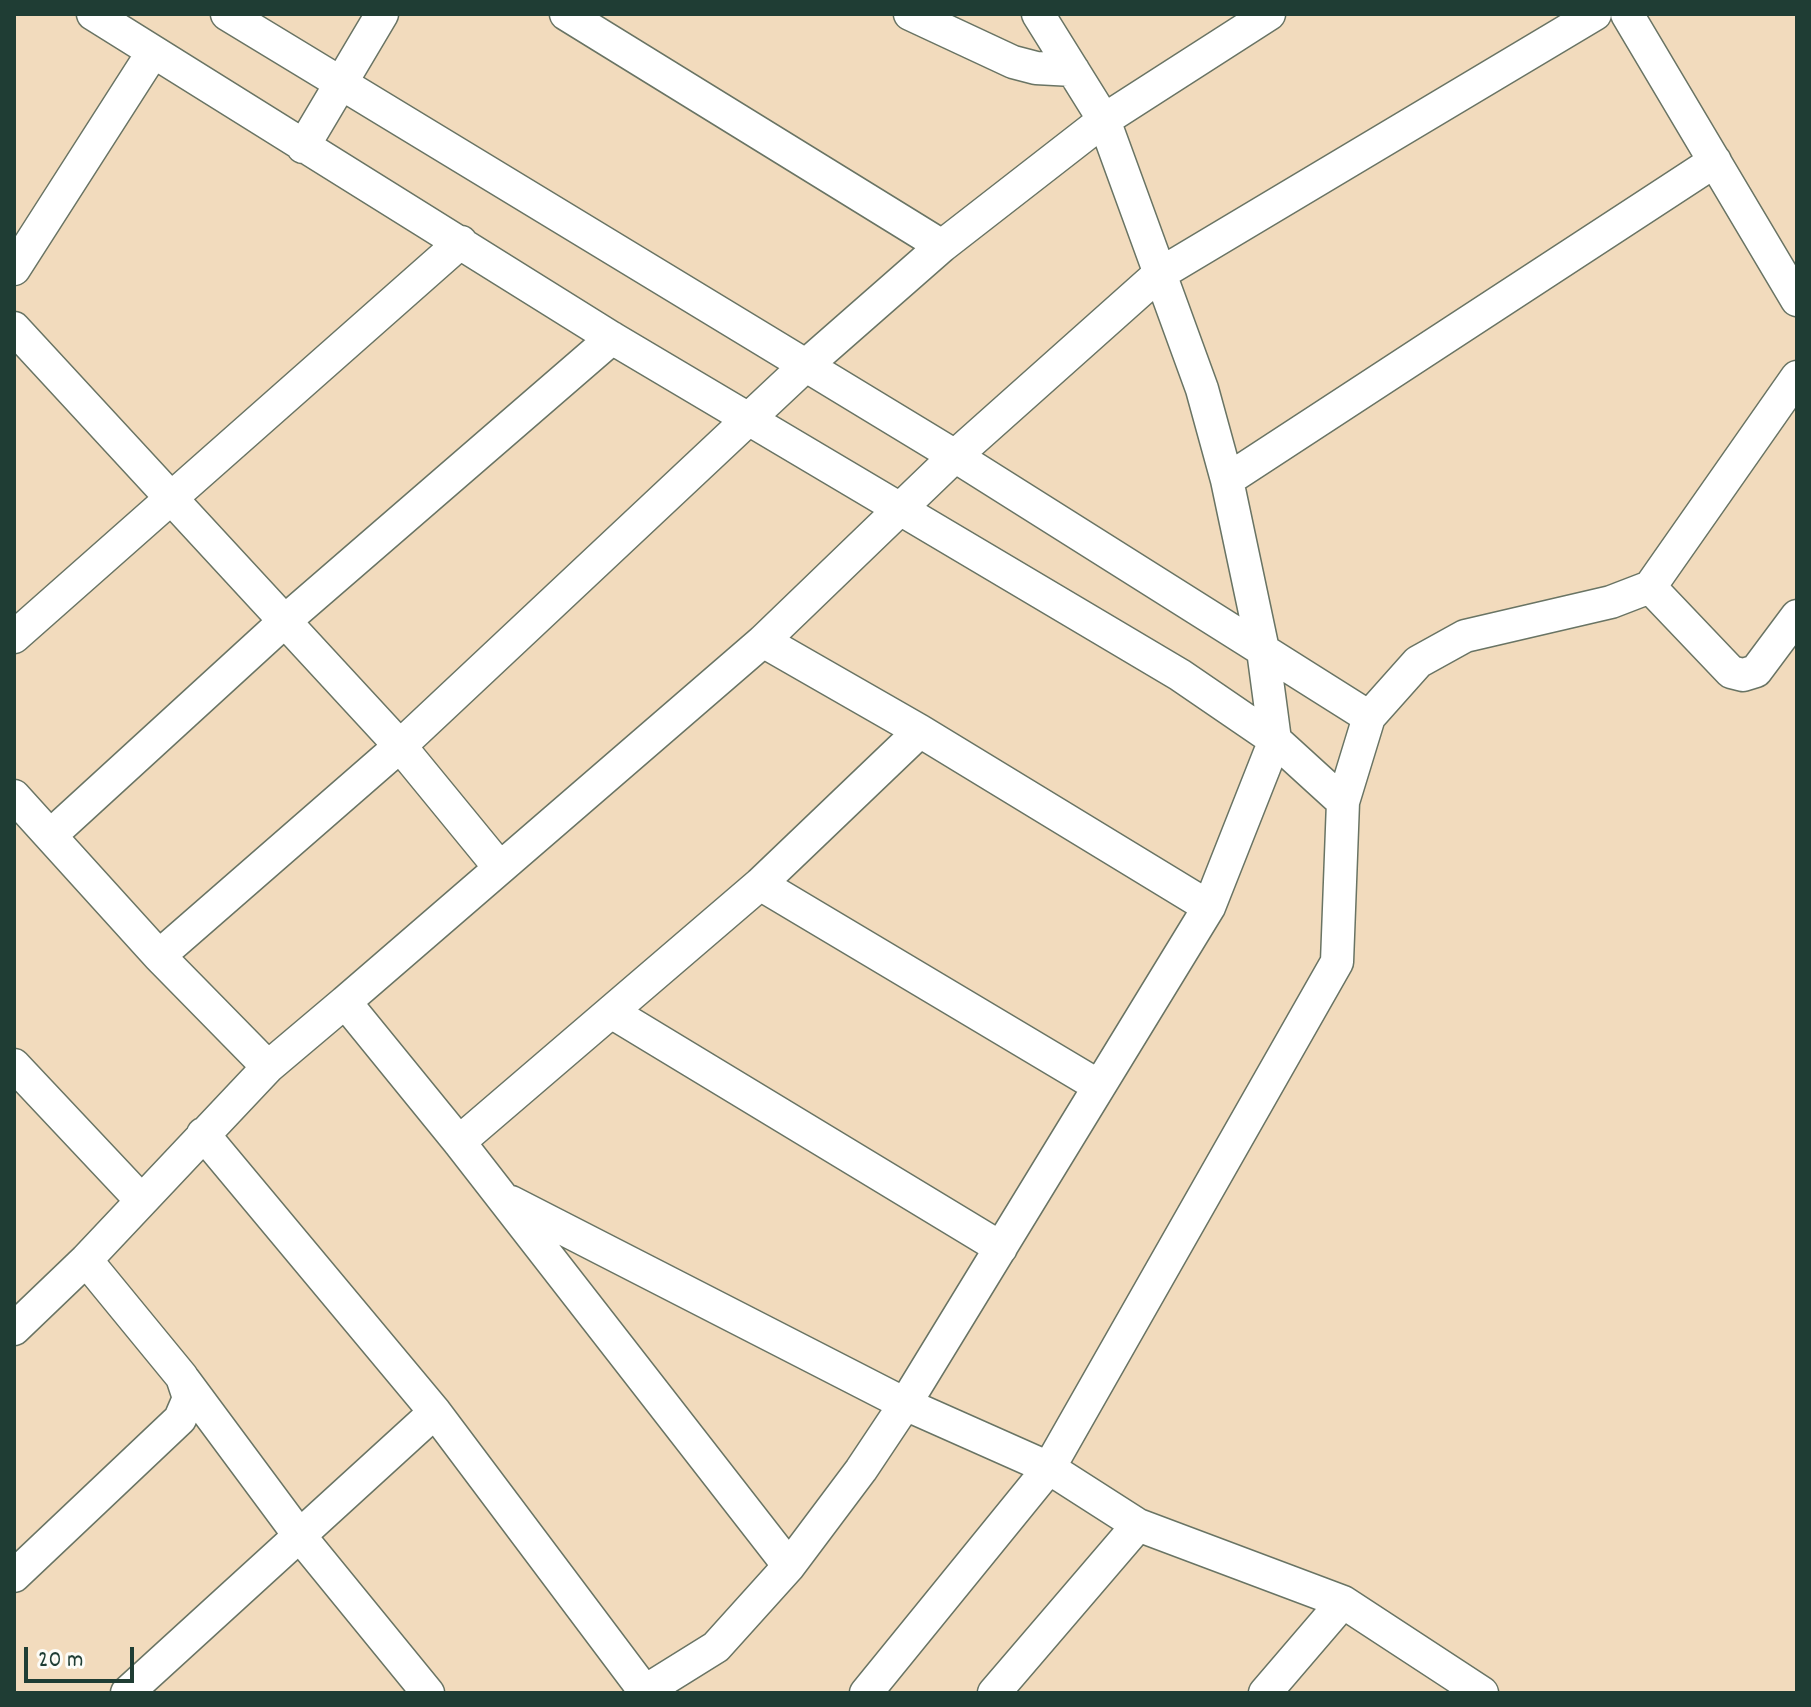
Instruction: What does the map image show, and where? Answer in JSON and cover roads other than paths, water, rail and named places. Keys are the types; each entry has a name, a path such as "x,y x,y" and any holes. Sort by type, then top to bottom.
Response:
{"street":[{"path":"93,14 612,338 752,418 1180,675 1275,740 1343,802"},
{"path":"227,14 955,456 1369,717"},
{"path":"303,147 382,14"},
{"path":"566,14 942,246"},
{"path":"910,14 1013,62 1036,68 1073,70"},
{"path":"203,1134 435,1412 644,1692 716,1647 789,1566 861,1470 905,1404 1097,1085 1209,907 1275,740 1263,650 1227,480 1202,389 1104,120 1038,14"},
{"path":"159,956 400,746 804,367 942,246 1104,120 1269,14"},
{"path":"14,1329 86,1260 268,1067 763,641 955,456 1158,275 1595,14"},
{"path":"1627,14 1797,300"},
{"path":"14,269 153,52"},
{"path":"1227,480 1715,161"},
{"path":"14,637 461,242"},
{"path":"14,328 400,746 500,868"},
{"path":"51,835 286,620 612,338"},
{"path":"866,1693 1049,1468 1337,962 1343,802 1369,717 1418,662 1465,636 1611,602 1650,587 1797,377"},
{"path":"1650,587 1721,663 1731,672 1743,675 1756,671 1797,616"},
{"path":"763,641 920,731 1209,907"},
{"path":"459,1142 760,884 920,731"},
{"path":"14,796 159,956 268,1067"},
{"path":"760,884 1097,1085"},
{"path":"345,1002 459,1142 789,1566"},
{"path":"613,1013 1001,1248"},
{"path":"14,1065 141,1200"},
{"path":"501,1197 905,1404 1049,1468 1138,1525 1343,1602 1482,1693"},
{"path":"86,1260 182,1377 299,1535 428,1693"},
{"path":"14,1576 180,1419 189,1398 182,1377"},
{"path":"127,1693 435,1412"},
{"path":"994,1693 1138,1525"},
{"path":"1265,1693 1343,1602"}]}
